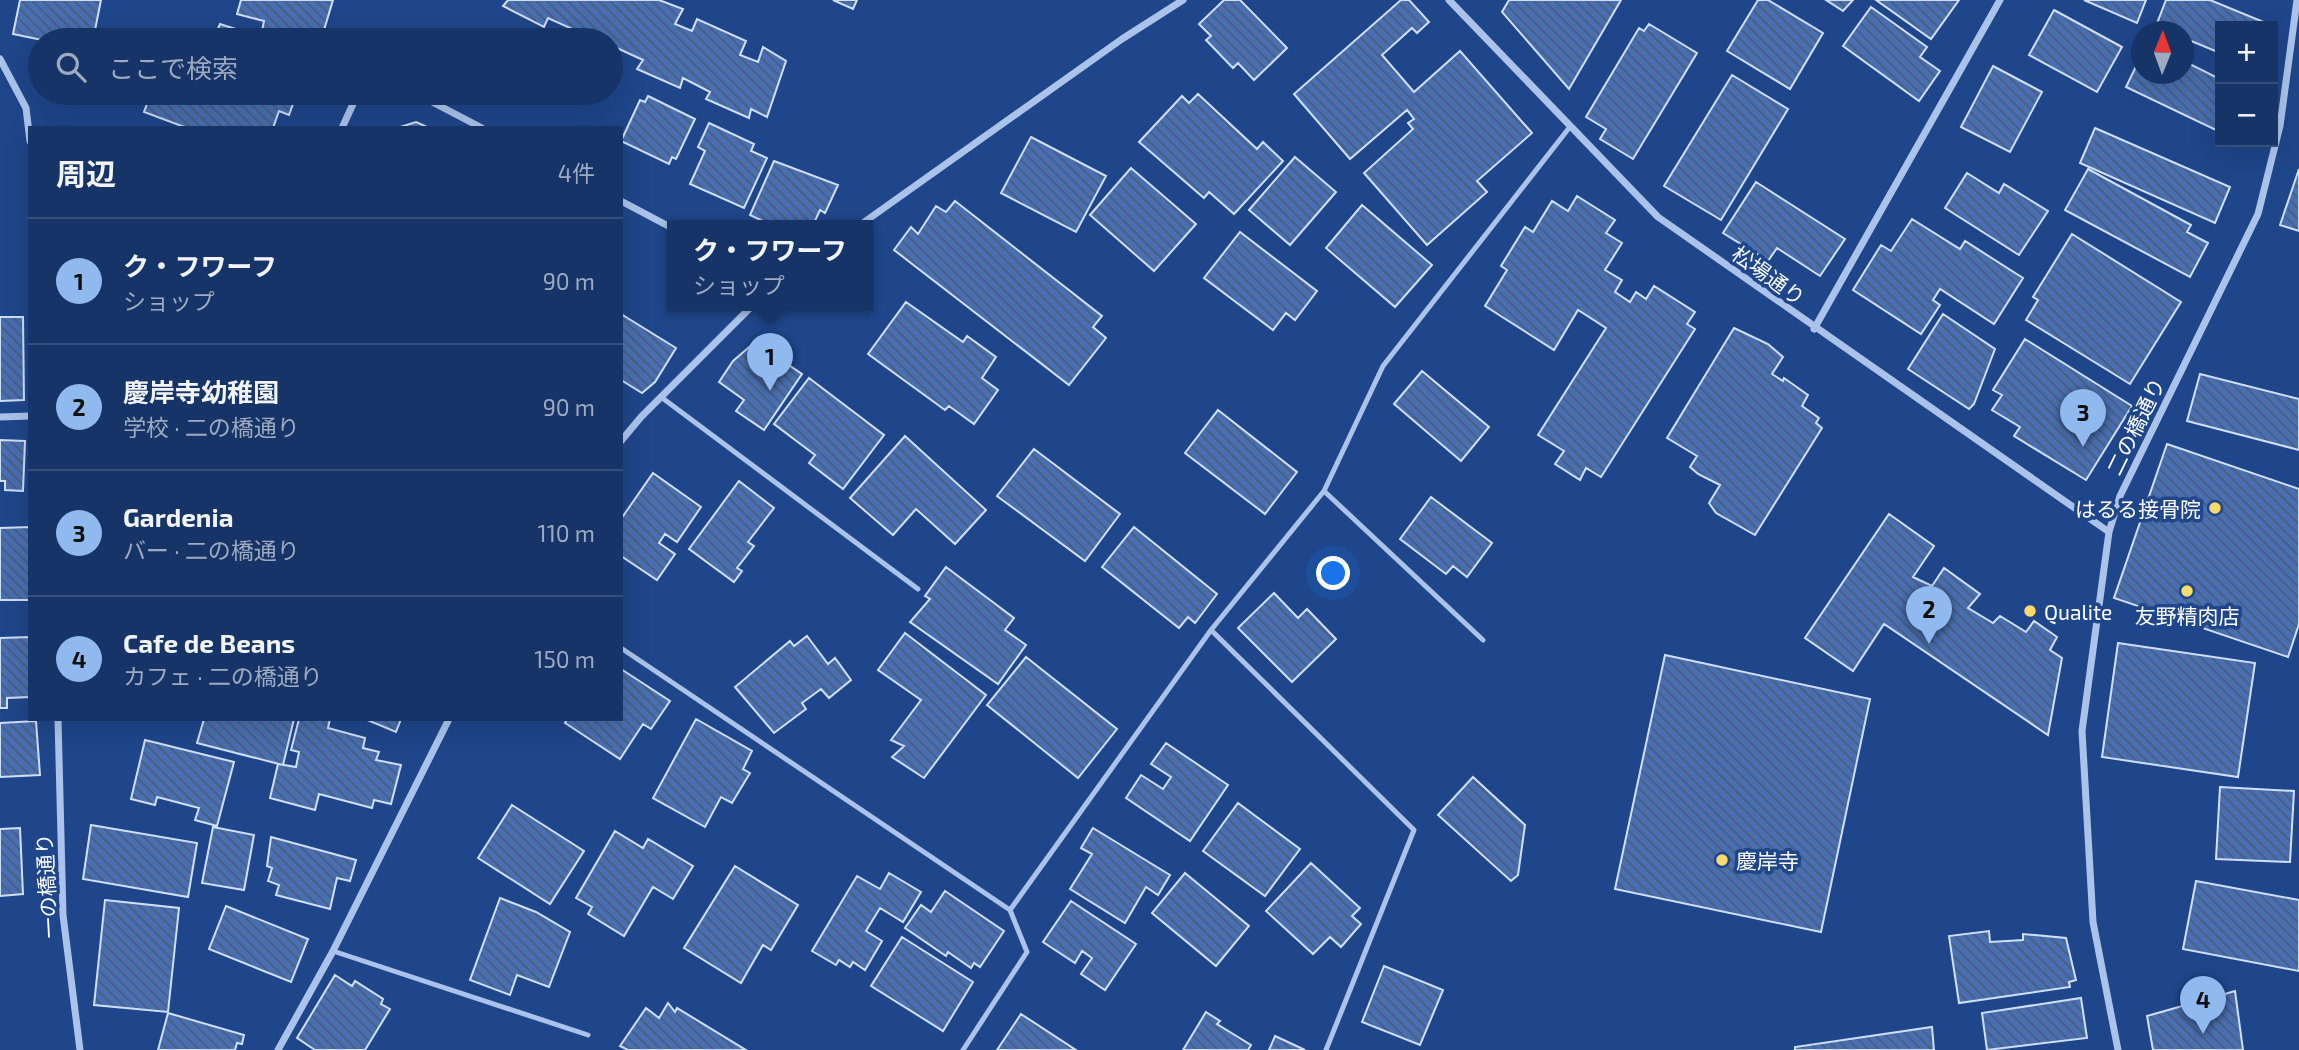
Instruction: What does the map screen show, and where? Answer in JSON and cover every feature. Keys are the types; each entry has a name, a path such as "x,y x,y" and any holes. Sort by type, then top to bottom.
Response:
{"street":[{"path":"867,220 1122,39 1183,0"},
{"name":"松場通り","path":"1449,0 1569,128 1658,217 1814,329 2109,532"},
{"path":"1814,329 2000,0"},
{"name":"二の橋通り","path":"2118,1050 2093,922 2082,731 2109,532 2120,496 2258,214 2280,126 2297,0"},
{"path":"0,59 26,108 28,126"},
{"path":"343,126 353,105"},
{"path":"438,105 478,126"},
{"path":"623,202 667,225"},
{"path":"623,439 747,311"},
{"path":"0,417 28,416"},
{"name":"一の橋通り","path":"58,721 63,915 80,1050"},
{"path":"278,1050 333,951 448,721"}],"lane":[{"path":"1010,910 1211,630 1324,491 1383,366 1569,128"},
{"path":"661,397 918,589"},
{"path":"1324,491 1483,640"},
{"path":"1211,630 1415,830 1325,1050"},
{"path":"623,649 1010,910 1027,952 963,1050"},
{"path":"333,951 588,1035"}],"building":[{"path":"20,0 101,0 95,28 28,28 28,37 13,34"},
{"path":"241,0 333,0 325,28 263,28 264,21 237,14"},
{"path":"508,0 659,0 683,9 675,24 692,31 697,19 746,41 740,55 758,62 763,47 786,61 767,117 751,109 749,118 706,99 710,92 683,78 680,88 637,69 643,60 623,51 623,28 570,28 548,18 544,27 503,6"},
{"path":"833,0 857,0 853,9"},
{"path":"1224,0 1240,0 1287,48 1254,80 1238,63 1233,68 1206,40 1211,36 1199,24"},
{"path":"1401,0 1409,0 1429,22 1417,33 1412,28 1382,55 1414,92 1460,51 1532,133 1477,181 1487,192 1427,245 1364,173 1413,129 1408,123 1414,119 1407,110 1350,159 1294,94"},
{"path":"1509,0 1621,0 1569,89 1502,12"},
{"path":"1758,0 1768,0 1823,33 1790,89 1727,51"},
{"path":"1826,0 1853,0 1843,11"},
{"path":"1876,0 1959,0 1931,39"},
{"path":"2084,0 2146,0 2138,21"},
{"path":"2166,0 2210,0 2261,21 2215,21 2215,51 2194,42 2194,21 2158,21"},
{"path":"1871,7 1927,47 1920,57 1940,71 1919,101 1843,46"},
{"path":"2054,10 2122,47 2097,92 2029,55"},
{"path":"1649,24 1697,53 1633,159 1600,139 1606,129 1586,117 1639,28 1644,31"},
{"path":"1993,66 2042,92 2010,152 1961,127"},
{"path":"2194,66 2215,76 2215,130 2126,87 2131,77 2131,84 2194,84"},
{"path":"1732,75 1788,109 1721,220 1664,186"},
{"path":"1198,94 1257,149 1263,142 1283,161 1234,214 1209,192 1204,198 1139,142 1182,96 1189,103"},
{"path":"648,96 695,119 676,159 672,157 669,164 623,142 640,100 645,102"},
{"path":"147,105 293,105 289,115 279,111 274,126 182,126 144,112"},
{"path":"416,122 425,126 403,126"},
{"path":"709,123 754,144 751,151 767,158 744,208 690,184 705,151 698,147"},
{"path":"2095,128 2230,187 2215,223 2080,163"},
{"path":"1031,137 1106,176 1076,232 1001,193"},
{"path":"1295,157 1336,192 1290,245 1249,210"},
{"path":"774,161 838,185 825,213 820,210 815,220 760,220 750,215"},
{"path":"1131,168 1196,224 1154,271 1090,215"},
{"path":"2088,169 2191,225 2187,232 2208,243 2190,277 2065,210"},
{"path":"2299,169 2299,231 2280,225"},
{"path":"1967,173 1999,193 2004,184 2048,211 2019,255 1945,208"},
{"path":"1756,182 1845,239 1820,276 1777,248 1768,261 1723,233"},
{"path":"1577,196 1615,220 1606,233 1622,243 1605,270 1622,280 1615,292 1630,302 1636,292 1646,299 1654,286 1695,312 1687,324 1695,329 1601,477 1586,468 1580,480 1555,464 1564,451 1538,435 1606,328 1578,310 1554,350 1485,306 1507,270 1501,266 1525,227 1533,232 1552,201 1568,211"},
{"path":"955,201 1102,316 1093,327 1106,338 1069,385 894,250 911,227 918,234 936,206 946,212"},
{"path":"1362,205 1432,265 1395,307 1326,248"},
{"path":"1912,219 1960,249 1965,241 2023,278 1994,324 1940,289 1933,300 1940,305 1921,334 1853,290 1881,245 1891,251"},
{"path":"1240,232 1317,291 1295,320 1286,313 1273,330 1204,278"},
{"path":"2072,234 2181,302 2130,384 2026,320 2038,300 2033,297"},
{"path":"906,302 963,342 967,336 996,357 982,378 998,390 974,424 949,406 945,410 868,354"},
{"path":"1943,314 1995,349 1974,404 1969,409 1908,369"},
{"path":"623,315 676,348 655,382 642,393 623,381"},
{"path":"0,317 23,317 24,400 0,401"},
{"path":"1734,328 1768,344 1783,357 1772,374 1783,381 1784,378 1808,395 1802,406 1819,418 1816,423 1822,428 1755,535 1716,513 1709,503 1720,485 1690,467 1697,456 1667,438"},
{"path":"2025,339 2132,406 2086,480 2014,436 2020,427 1992,410 2002,395 1993,390"},
{"path":"755,342 802,374 764,430 736,411 744,400 719,382 733,361"},
{"path":"1422,371 1489,427 1461,461 1394,404"},
{"path":"2200,374 2299,399 2299,450 2187,421"},
{"path":"809,378 884,435 843,489 809,463 815,455 774,424"},
{"path":"1218,410 1297,472 1265,514 1185,453"},
{"path":"905,436 986,510 955,544 916,509 893,535 850,498"},
{"path":"0,440 25,441 23,491 5,490 5,481 0,481"},
{"path":"2167,444 2299,489 2299,624 2288,657 2114,598"},
{"path":"1034,449 1120,514 1085,561 997,496"},
{"path":"653,473 701,507 677,542 665,534 659,543 675,554 657,580 623,557 623,516"},
{"path":"739,481 774,508 748,542 754,546 737,568 742,571 734,582 689,549"},
{"path":"1431,497 1492,543 1467,577 1453,566 1446,574 1400,539"},
{"path":"1889,514 1934,546 1913,577 1932,586 1944,568 1980,594 1968,608 1993,623 2000,616 2026,632 2034,621 2057,637 2050,650 2062,658 2048,735 1884,624 1853,671 1805,638"},
{"path":"28,527 28,600 0,600 0,528"},
{"path":"1134,527 1217,594 1195,623 1188,617 1179,628 1102,567"},
{"path":"946,567 1014,618 1005,630 1026,645 998,684 910,622 930,599 925,596"},
{"path":"1274,593 1298,618 1307,609 1336,639 1292,682 1238,628"},
{"path":"905,633 986,695 924,778 892,757 904,746 891,740 921,700 878,670"},
{"path":"807,636 828,664 835,658 851,680 829,698 821,689 802,703 806,709 774,733 735,687 790,641 794,646"},
{"path":"28,637 28,697 7,698 7,708 0,708 0,638"},
{"path":"2118,643 2255,663 2238,777 2102,757"},
{"name":"慶岸寺","path":"1665,655 1870,699 1821,932 1615,889"},
{"path":"1026,657 1117,729 1078,778 987,705"},
{"path":"623,670 670,701 651,729 643,724 620,759 565,723 623,721"},
{"path":"696,719 752,751 743,769 750,773 732,803 721,797 705,827 653,798"},
{"path":"36,721 40,775 0,777 0,723"},
{"path":"203,721 294,721 283,765 197,743"},
{"path":"298,721 330,721 328,728 365,738 363,748 379,752 376,760 401,765 391,804 374,800 372,808 319,794 315,810 270,798 278,764 296,767 299,752 291,750"},
{"path":"370,721 400,721 396,732"},
{"path":"145,740 234,762 217,826 195,820 199,808 157,797 155,805 131,799"},
{"path":"1166,743 1228,785 1190,841 1126,798 1141,775 1163,789 1171,777 1151,764"},
{"path":"1473,777 1525,825 1518,875 1511,881 1438,815"},
{"path":"2220,787 2294,791 2290,862 2216,859"},
{"path":"1238,803 1300,849 1265,896 1203,851"},
{"path":"512,805 584,851 550,904 478,858"},
{"path":"91,825 197,843 188,897 83,879"},
{"path":"213,827 254,835 244,890 202,883"},
{"path":"20,828 23,894 0,896 0,829"},
{"path":"1093,828 1170,875 1158,895 1146,887 1125,923 1070,889 1092,854 1081,848"},
{"path":"615,831 643,848 648,839 693,866 673,899 653,887 624,936 588,914 592,907 576,898"},
{"path":"271,837 356,860 350,881 337,878 330,909 276,895 279,885 268,881 272,868 267,866"},
{"path":"1311,863 1360,908 1352,916 1361,924 1341,947 1330,937 1313,954 1266,911"},
{"path":"735,866 798,905 771,950 763,945 741,983 684,948"},
{"path":"889,873 921,892 903,922 880,908 866,931 882,941 865,970 853,962 850,967 839,960 836,965 812,951 857,876 880,889"},
{"path":"1185,873 1249,926 1216,966 1152,913"},
{"path":"2196,881 2299,900 2299,971 2183,949"},
{"path":"945,891 1004,931 980,967 974,963 971,968 948,952 946,956 905,928 921,905 931,912"},
{"path":"500,898 536,912 570,932 549,987 517,975 510,995 470,980"},
{"path":"105,900 179,908 168,1012 94,1005"},
{"path":"1071,901 1136,944 1105,990 1081,974 1092,958 1082,951 1075,963 1043,942"},
{"path":"226,906 308,939 291,982 209,949"},
{"path":"1989,931 1990,942 2023,940 2023,934 2066,938 2076,980 2069,982 2070,987 1959,1003 1949,936"},
{"path":"902,937 973,982 943,1031 871,986"},
{"path":"1384,966 1443,990 1420,1045 1362,1022"},
{"path":"335,975 352,986 355,981 383,999 381,1004 390,1009 365,1050 315,1050 297,1038"},
{"path":"2235,991 2243,1050 2153,1050 2147,1016"},
{"path":"2081,998 2087,1038 1987,1050 1982,1013"},
{"path":"668,1003 675,1012 677,1008 746,1050 628,1050 620,1046 646,1008 659,1018"},
{"path":"1206,1012 1220,1021 1217,1024 1251,1045 1248,1050 1183,1050"},
{"path":"168,1013 244,1035 242,1044 237,1043 235,1050 158,1050"},
{"path":"1021,1014 1076,1050 997,1050"},
{"path":"1932,1027 1934,1050 1795,1050 1795,1047"},
{"path":"1275,1036 1305,1050 1269,1050"}],"place":[{"name":"ク・フワーフ","path":"770,391"},
{"name":"Gardenia","path":"2083,447"},
{"name":"はるる接骨院","path":"2215,508"},
{"name":"友野精肉店","path":"2187,591"},
{"name":"Qualite","path":"2030,611"},
{"name":"慶岸寺幼稚園","path":"1929,644"},
{"name":"慶岸寺","path":"1722,860"},
{"name":"Cafe de Beans","path":"2203,1034"}]}
